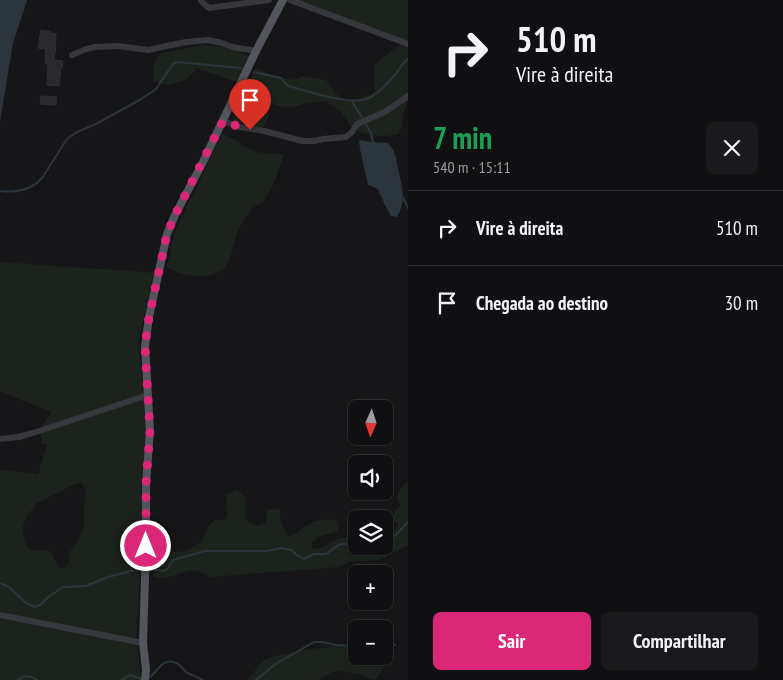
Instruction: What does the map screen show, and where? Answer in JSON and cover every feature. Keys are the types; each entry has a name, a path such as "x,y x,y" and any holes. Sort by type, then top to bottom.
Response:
{"main road":[{"path":"145,680 146,669 143,643 146,484 150,431 145,346 149,317 167,234 282,0"}],"street":[{"path":"201,0 206,7 212,8 269,0"},
{"path":"290,0 408,44"},
{"path":"72,55 95,47 118,46 148,50 186,42 208,40 256,51"},
{"path":"223,121 303,142 314,142 323,139 346,137 358,124 385,112 408,96"},
{"path":"0,439 33,433 148,395"},
{"path":"0,615 143,643"}],"shaded area":[{"path":"0,0 27,0 13,43 0,122"},
{"path":"291,0 408,0 408,100 403,114 402,126 397,135 382,136 361,133 349,124 340,111 327,101 307,103 293,107 278,106 243,93 255,68 274,76 295,80 301,76 326,80 336,94 350,102 375,91 374,65 401,43"},
{"path":"204,45 234,50 250,57 240,82 197,68 187,79 170,85 153,82 155,60 162,53"},
{"path":"244,96 264,103 269,117 262,129 232,120"},
{"path":"222,134 255,151 267,154 284,154 268,195 250,211 238,229 227,264 221,270 212,274 191,276 167,267 171,247 176,229"},
{"path":"359,140 388,143 394,152 403,193 402,205 397,217 391,216 378,189 368,185"},
{"path":"0,262 157,273 153,277 138,342 147,431 141,487 143,521 136,643 141,680 0,680 0,470 38,474 47,445 41,443 41,428 51,412 0,391","holes":["77,483 82,483 86,491 83,530 69,553 68,565 64,568 58,567 53,555 48,550 30,550 26,545 23,526 27,516 37,503"]},
{"path":"408,480 408,545 393,553 393,530 398,525 393,520 393,516 395,511 401,506 398,497 400,490"},
{"path":"236,489 245,497 245,519 257,526 266,522 267,510 280,509 282,524 289,537 316,521 338,521 337,531 316,539 312,542 312,548 319,549 348,537 348,555 389,555 380,560 352,561 339,567 209,577 199,571 187,571 171,577 153,577 152,532 159,535 163,545 172,552 187,551 202,541 205,531 214,520 224,520 228,516 226,495"},
{"path":"348,645 348,665 384,665 384,667 375,680 359,674 341,671 332,672 319,680 248,680 266,659 311,649"}],"building":[{"path":"41,30 56,34 54,60 63,61 59,86 47,85 48,63 45,63 46,49 38,48"},
{"path":"41,96 57,97 56,105 40,104"}],"waterway":[{"path":"254,72 281,78 288,86 337,99 355,101 371,97 382,89 408,59"},
{"path":"0,191 23,190 38,182 67,139 152,92 173,64 177,62 241,68"},
{"path":"352,101 371,133 373,143"},
{"path":"403,197 408,208"},
{"path":"393,538 408,522"},
{"path":"149,569 164,571 173,560 205,551 267,551 282,548 291,550 304,559 314,554 326,554 340,544 348,544"},
{"path":"0,583 9,587 26,603 35,607 63,587 86,586 108,577 144,569"},
{"path":"256,680 277,663 314,642 348,646"},
{"path":"150,677 164,663 171,662 179,664 189,674 203,680"},
{"path":"122,680 130,675 141,679"},
{"path":"18,680 25,676 37,680"}],"route":[{"path":"146,546 146,484 150,418 145,346 162,254 167,234 175,215 223,121 250,130"}]}
